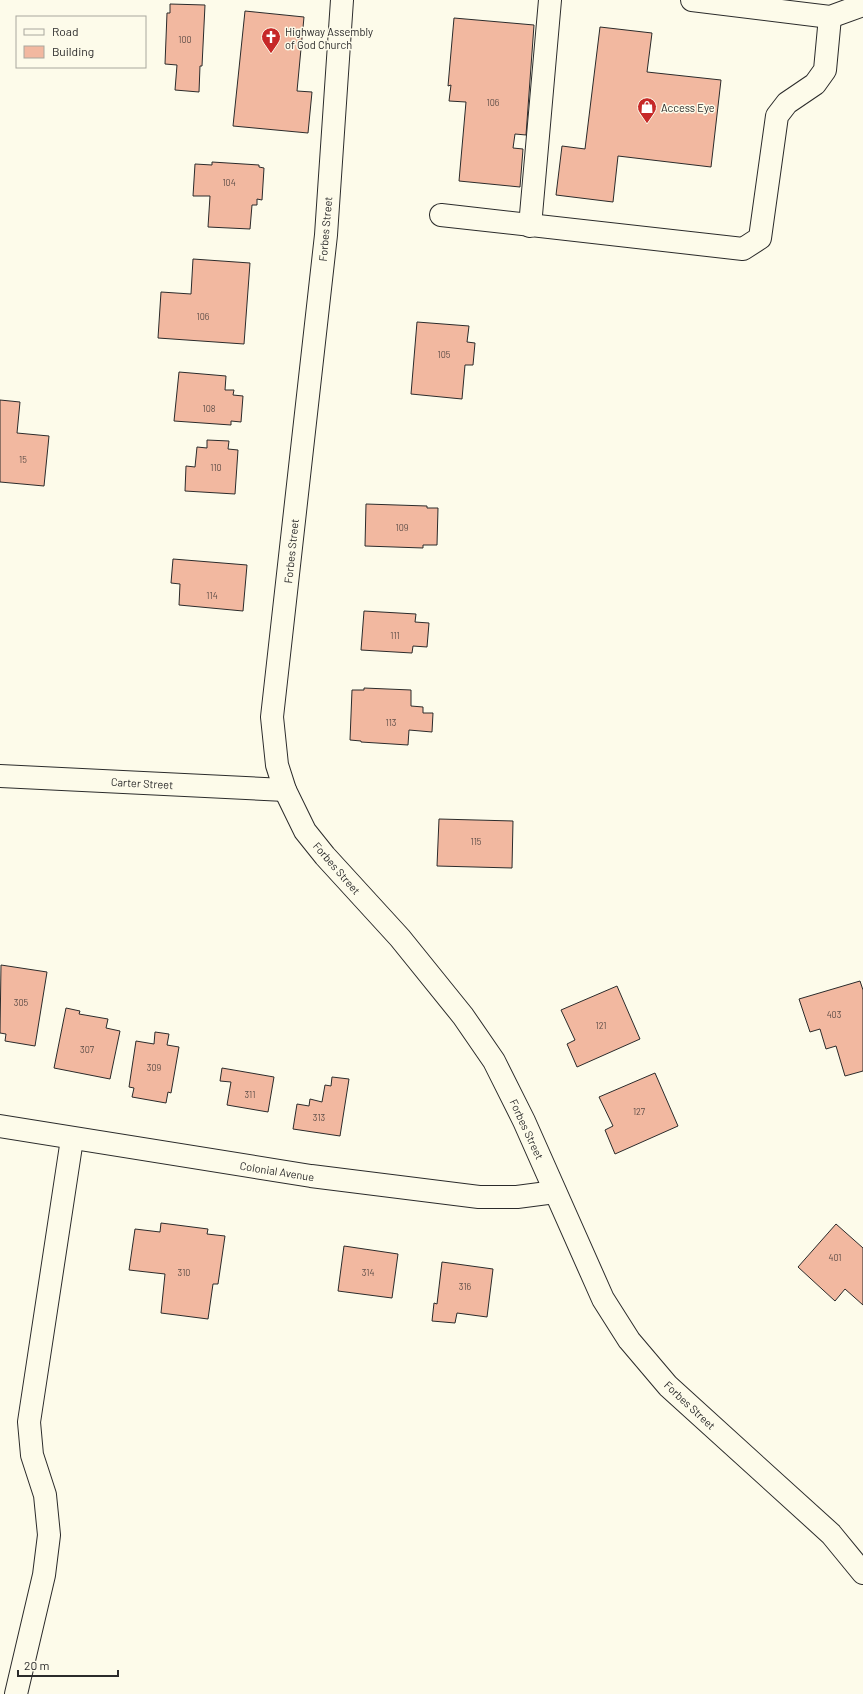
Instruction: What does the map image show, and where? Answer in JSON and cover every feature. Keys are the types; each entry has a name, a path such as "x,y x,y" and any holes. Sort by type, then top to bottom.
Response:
{"street":[{"name":"Forbes Street","path":"342,0 326,235 272,717 277,765 285,790 305,831 325,856 400,938 463,1016 494,1061 524,1121 604,1299 629,1340 668,1386 831,1534 863,1573"},
{"path":"530,226 550,0"},
{"path":"692,0 830,18 863,5"},
{"path":"441,215 530,226 743,248 760,238 777,116 787,103 815,84 825,70 830,18"},
{"name":"Carter Street","path":"0,776 285,790"},
{"name":"Colonial Avenue","path":"0,1126 72,1139 311,1176 478,1198 517,1197 555,1192"},
{"path":"16,1694 44,1575 49,1535 45,1495 32,1455 29,1422 72,1139"}],"building":[{"path":"170,4 205,5 202,66 200,66 199,92 175,90 177,65 165,64 167,13 170,13"},
{"name":"Highway Assembly of God Church","path":"245,11 304,17 297,91 312,92 308,133 233,126"},
{"path":"454,18 534,25 526,135 515,134 513,148 523,149 520,187 459,181 466,102 449,101 451,85 448,86"},
{"path":"600,27 652,33 647,72 721,80 711,167 618,156 613,202 556,195 562,146 585,149"},
{"path":"212,162 259,165 259,167 264,168 262,200 257,199 257,205 252,205 250,229 208,227 210,196 193,196 195,164 212,165"},
{"path":"193,259 250,263 244,344 158,338 161,292 191,294"},
{"path":"417,322 469,326 467,342 475,343 473,365 465,365 462,399 411,394"},
{"path":"179,372 226,376 225,390 234,390 233,395 243,396 241,422 231,421 231,425 174,421"},
{"path":"0,400 20,402 17,433 49,436 44,486 0,482"},
{"path":"207,440 229,441 228,449 238,450 235,494 185,491 186,466 195,467 197,447 207,448"},
{"path":"366,504 427,506 427,508 438,508 437,545 423,545 423,548 365,546"},
{"path":"173,559 247,565 243,611 179,605 180,584 171,583"},
{"path":"364,611 416,614 415,622 429,623 427,647 413,646 412,653 361,650"},
{"path":"364,688 411,690 411,706 423,707 423,713 433,713 432,732 409,730 408,745 350,740 352,690 364,690"},
{"path":"439,819 513,821 512,868 437,866"},
{"path":"1,965 47,972 35,1046 5,1041 6,1034 0,1033"},
{"path":"860,981 863,990 863,1071 845,1076 836,1046 826,1049 820,1029 810,1032 799,999"},
{"path":"617,986 640,1039 577,1067 567,1044 575,1040 561,1010"},
{"path":"66,1008 80,1011 79,1014 108,1019 106,1028 120,1031 110,1079 54,1068"},
{"path":"155,1032 169,1034 167,1045 179,1047 171,1093 168,1092 166,1103 132,1097 134,1088 129,1087 136,1041 154,1044"},
{"path":"222,1068 274,1077 268,1112 227,1105 231,1082 220,1081"},
{"path":"655,1073 678,1126 615,1154 605,1130 613,1126 599,1097"},
{"path":"332,1077 349,1079 340,1136 293,1129 297,1104 309,1106 310,1099 322,1102 325,1085 331,1086"},
{"path":"161,1223 208,1229 207,1234 225,1236 218,1284 213,1284 208,1319 161,1313 165,1274 129,1270 135,1229 160,1232"},
{"path":"836,1224 863,1248 863,1305 845,1289 835,1301 798,1267"},
{"path":"344,1246 398,1254 392,1298 338,1291"},
{"path":"442,1262 493,1269 487,1317 457,1313 455,1323 432,1321 434,1303 437,1304"}],"place":[{"name":"Highway Assembly of God Church","path":"271,54"},
{"name":"Access Eye","path":"647,124"}]}
